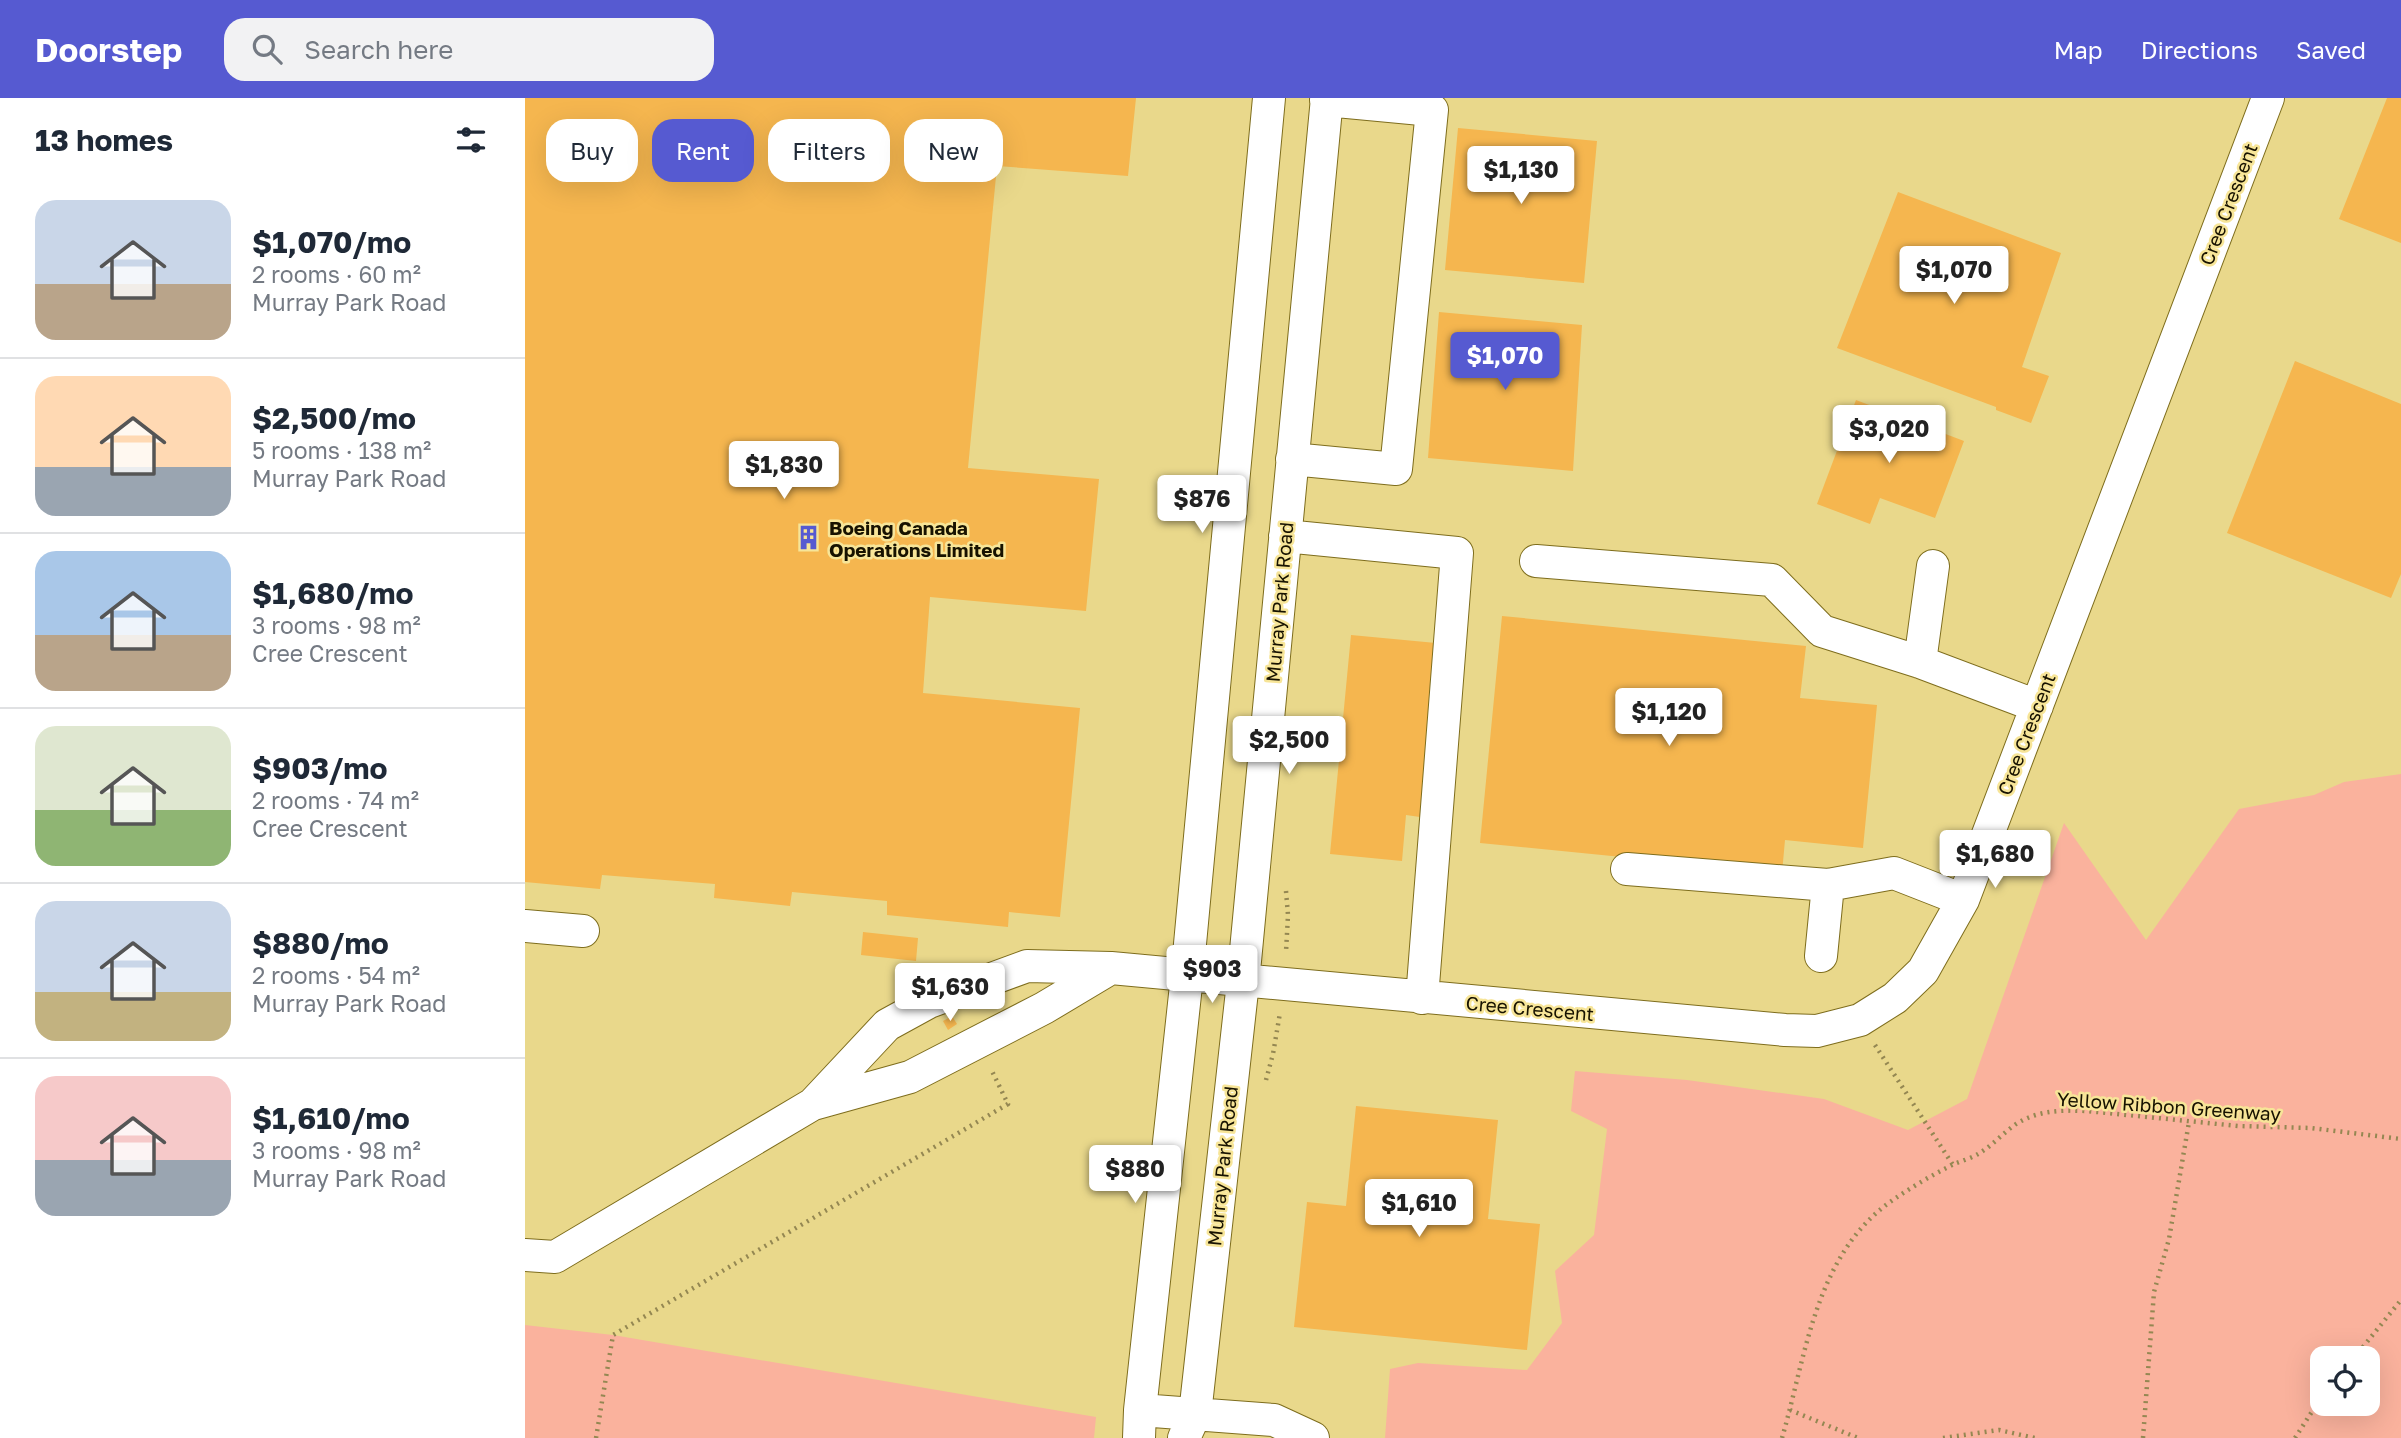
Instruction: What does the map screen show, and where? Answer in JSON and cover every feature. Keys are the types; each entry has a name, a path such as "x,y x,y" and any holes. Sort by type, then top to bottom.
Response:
{"street":[{"path":"1269,98 1187,976 1140,1424 1189,1426 1275,1420 1313,1438"},
{"name":"Cree Crescent","path":"813,1104 887,1025 929,1002 1027,966 1111,968 1785,1030 1817,1031 1860,1020 1895,998 1923,971 1963,900 2268,98"},
{"path":"1292,459 1396,469 1432,110 1326,99"},
{"name":"Murray Park Road","path":"1189,1426 1243,982 1326,99"},
{"path":"1285,536 1457,553 1422,998"},
{"path":"1536,561 1772,580 1822,632 1920,662 2037,706"},
{"path":"1920,662 1933,566"},
{"path":"1627,869 1828,885 1894,873 1963,900"},
{"path":"1821,956 1828,885"},
{"path":"525,926 583,931"},
{"path":"525,1255 555,1257 813,1104 911,1077 1044,1008 1111,968"}],"path":[{"path":"1860,1020 1953,1165"},
{"path":"596,1438 613,1335 1008,1104 988,1062"},
{"name":"Yellow Ribbon Greenway","path":"1782,1438 1826,1284 1842,1253 1856,1234 1888,1203 1953,1165 1980,1153 2015,1125 2032,1116 2046,1112 2087,1111 2238,1126 2311,1128 2401,1139"},
{"path":"2143,1438 2154,1292 2169,1239 2189,1122"},
{"path":"2364,1346 2401,1300"},
{"path":"1790,1410 1858,1438"},
{"path":"2295,1438 2310,1415"},
{"path":"1943,1438 1999,1430 2035,1438"}],"shaded area":[{"path":"2401,774 2401,1438 1385,1438 1390,1369 1418,1363 1527,1370 1562,1323 1555,1271 1594,1235 1607,1129 1571,1111 1575,1071 1687,1080 1824,1099 1908,1130 1967,1099 2064,823 2146,940 2239,809 2314,795 2344,782"},
{"path":"525,1325 613,1335 1096,1417 1094,1438 525,1438"}],"building":[{"name":"Boeing Canada Operations Limited","path":"525,98 1136,98 1128,176 1003,166 1003,119 904,119 904,182 995,182 968,468 1099,479 1086,611 930,597 923,693 1080,708 1060,917 1009,912 1008,927 887,915 887,901 792,892 790,906 714,898 715,884 602,875 600,889 525,882"},
{"path":"2387,98 2401,98 2401,243 2339,219"},
{"path":"1458,128 1597,141 1584,283 1445,270"},
{"path":"1898,192 2061,253 2022,367 2049,376 2031,423 1996,410 1996,407 1837,348"},
{"path":"1439,312 1582,325 1573,471 1428,458"},
{"path":"2295,361 2401,404 2401,574 2391,598 2227,533"},
{"path":"1856,400 1964,441 1935,518 1880,498 1870,524 1817,504"},
{"path":"1502,616 1806,646 1800,698 1877,705 1863,848 1785,840 1782,873 1480,843"},
{"path":"1351,635 1436,643 1420,817 1406,815 1402,861 1330,854"},
{"path":"863,932 918,938 916,961 861,955"},
{"path":"952,1016 957,1024 948,1030 943,1021"},
{"path":"1356,1106 1498,1120 1488,1219 1540,1224 1527,1350 1294,1327 1307,1202 1346,1206"}],"place":[{"name":"Boeing Canada Operations Limited","path":"809,538"}]}
